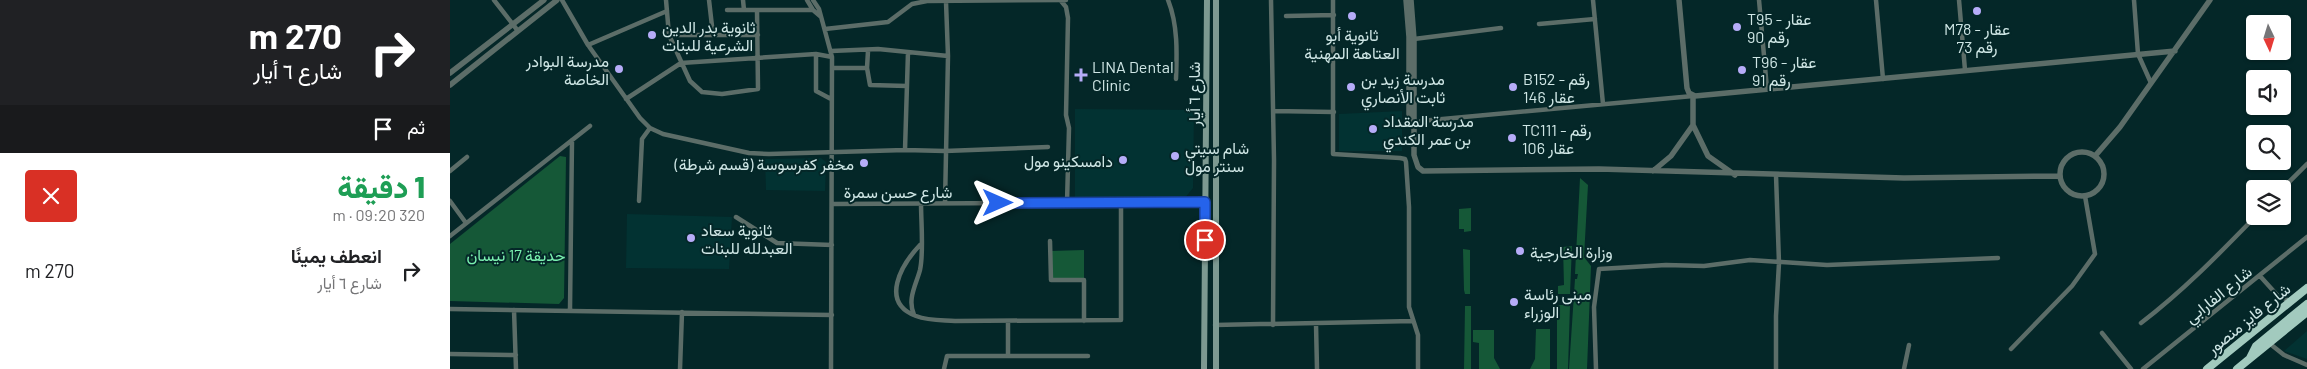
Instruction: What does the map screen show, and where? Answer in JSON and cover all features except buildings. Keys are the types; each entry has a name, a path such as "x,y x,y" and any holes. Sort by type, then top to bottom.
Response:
{"highway":[{"name":"شارع فايز منصور","path":"2207,369 2307,288"},
{"path":"2250,358 2256,346 2307,304"},
{"name":"شارع فايز منصور","path":"2236,369 2307,312"}],"main road":[{"name":"شارع ٦ أيار","path":"1204,369 1207,0"},
{"name":"شارع ٦ أيار","path":"1216,0 1216,369"}],"street":[{"path":"494,0 518,31"},
{"path":"450,73 544,0"},
{"path":"450,85 557,0"},
{"path":"562,0 588,45 626,100 650,128 663,134 749,153 769,154 832,151 944,151 1048,146"},
{"path":"666,0 669,35 690,81 702,92 722,94 758,89 757,10"},
{"path":"709,0 713,35"},
{"path":"743,0 744,10"},
{"path":"807,0 813,10 820,16"},
{"path":"814,0 832,54 833,68 831,99 832,369"},
{"path":"825,29 888,22 911,2 927,0 946,2 1066,0"},
{"path":"1168,0 1173,11 1177,45 1176,79"},
{"path":"1271,0 1273,324"},
{"path":"1333,0 1333,154 1400,158 1405,159 1406,162 1409,206 1409,307 1418,335 1418,369"},
{"path":"1406,0 1409,38 1409,114 1412,122 1415,162 1423,171 1653,170 1735,175 1904,178 2060,176"},
{"path":"1410,0 1414,40 1415,113 1412,122"},
{"path":"1593,0 1603,104"},
{"path":"1679,0 1687,88 1693,96 1693,125 1708,156 1735,175"},
{"path":"1759,0 1767,89"},
{"path":"1876,0 1883,79"},
{"path":"1959,0 1965,70"},
{"path":"2134,0 2138,54 2151,84"},
{"path":"2095,156 2151,84 2210,0"},
{"path":"1060,1 1066,7 1068,18 1066,114 1069,128 1067,203"},
{"path":"944,203 948,56 946,2"},
{"path":"727,10 813,10"},
{"path":"588,45 667,11"},
{"path":"1286,16 1334,15"},
{"path":"1539,24 1595,19"},
{"path":"1414,40 1501,28"},
{"path":"669,35 758,35"},
{"path":"626,100 681,63 832,54 878,49 948,56"},
{"path":"868,51 867,68 870,85 906,86"},
{"path":"1421,121 2175,51"},
{"path":"905,150 908,52"},
{"path":"816,54 816,91 831,99"},
{"path":"833,68 867,68"},
{"path":"1273,111 1334,112"},
{"path":"1653,170 1671,156 1693,125"},
{"path":"450,236 590,126"},
{"path":"639,201 642,139 650,128"},
{"path":"570,310 572,140"},
{"path":"2082,152 2095,156 2104,168 2103,183 2099,190 2085,196 2071,193 2065,189 2060,176 2064,162 2068,157 2082,152"},
{"path":"450,171 467,157"},
{"path":"2291,180 2307,164"},
{"path":"1776,175 1779,263 1776,369"},
{"path":"2011,349 2072,286 2095,254 2085,196"},
{"path":"450,201 466,223"},
{"name":"شارع حسن سمرة","path":"832,204 1121,204 1205,202"},
{"path":"915,316 911,307 913,290 920,268 921,204"},
{"path":"920,246 899,272 896,288 904,309 915,316 931,320 1121,320 1121,204"},
{"path":"736,217 778,243 832,245"},
{"path":"2141,323 2166,304 2247,225"},
{"name":"شارع الفارابي","path":"2143,369 2307,237"},
{"path":"1050,241 1051,280 1084,280 1084,321"},
{"path":"1596,369 1594,307 1599,269 1666,265 1704,266 1750,260 1827,265 1998,258"},
{"path":"2260,276 2278,296 2290,301"},
{"path":"450,309 832,315"},
{"path":"514,310 516,369"},
{"path":"680,369 682,312"},
{"path":"1008,321 1008,355"},
{"path":"1215,325 1414,321"},
{"path":"1316,324 1317,369"},
{"path":"2102,332 2131,369"},
{"path":"2269,343 2284,355 2307,365"},
{"path":"1904,369 1909,345"},
{"path":"450,354 516,355"},
{"path":"944,369 947,356 1088,356"}],"shaded area":[{"path":"1075,109 1194,110 1193,188 1184,199 1075,198"},
{"path":"1402,111 1402,151 1339,151 1339,114"},
{"path":"821,158 826,162 825,191 766,190 765,159"},
{"path":"627,214 732,217 729,269 626,268"},
{"path":"2307,331 2307,359 2284,351"}],"green space":[{"name":"حديقة 17 نيسان","path":"560,156 566,157 564,298 559,304 450,301 450,244"},
{"path":"1580,178 1588,185 1584,257 1591,266 1587,369 1569,369 1575,279 1577,279 1578,274 1575,274"},
{"path":"1471,208 1471,231 1464,232 1464,229 1459,229 1459,209"},
{"path":"1572,246 1570,294 1558,294 1558,286 1564,285 1563,247"},
{"path":"1463,249 1470,250 1470,294 1465,294 1464,290"},
{"path":"1084,250 1084,280 1051,280 1050,251"},
{"path":"1557,305 1570,305 1568,369 1557,369"},
{"path":"1465,306 1471,306 1471,369 1464,369"},
{"path":"1536,329 1550,329 1550,369 1530,369 1535,359"},
{"path":"1473,330 1494,330 1494,358 1500,369 1479,369 1479,343 1473,342"}],"place":[{"name":"M78 - عقار رقم 73","path":"1977,11"},
{"name":"ثانوية أبو العتاهة المهنية","path":"1352,16"},
{"name":"T95 - عقار رقم 90","path":"1737,27"},
{"name":"ثانوية بدر الدين الشرعية للبنات","path":"652,35"},
{"name":"مدرسة البوادر الخاصة","path":"619,69"},
{"name":"T96 - عقار رقم 91","path":"1742,70"},
{"name":"LINA Dental Clinic","path":"1081,75"},
{"name":"مدرسة زيد بن ثابت الأنصاري","path":"1351,87"},
{"name":"B152 - رقم عقار 146","path":"1513,87"},
{"name":"مدرسة المقداد بن عمر الكندي","path":"1373,129"},
{"name":"TC111 - رقم عقار 106","path":"1512,138"},
{"name":"شام سيتي سنتر مول","path":"1175,156"},
{"name":"دامسكينو مول","path":"1123,160"},
{"name":"مخفر كفرسوسة (قسم شرطة)","path":"864,163"},
{"name":"ثانوية سعاد العبدلله للبنات","path":"691,238"},
{"name":"وزارة الخارجية","path":"1520,251"},
{"name":"مبنى رئاسة الوزراء","path":"1514,302"}],"route":[{"path":"998,203 1121,204 1205,202 1205,240"}]}
